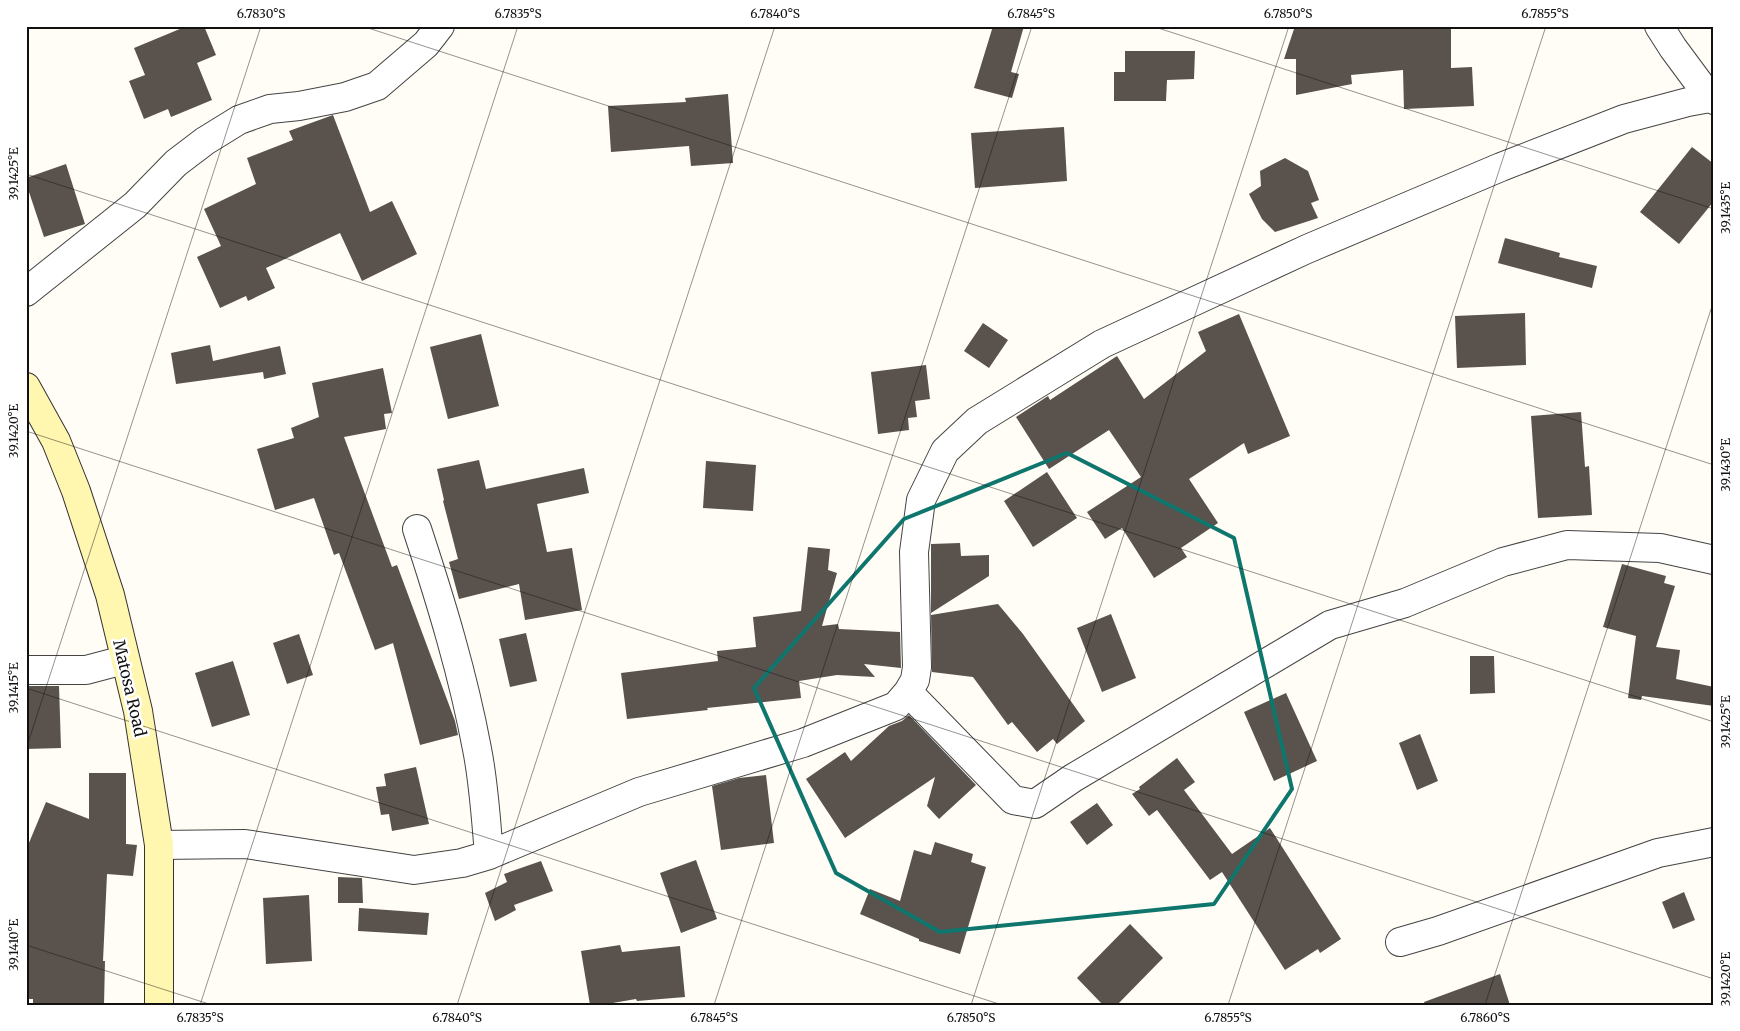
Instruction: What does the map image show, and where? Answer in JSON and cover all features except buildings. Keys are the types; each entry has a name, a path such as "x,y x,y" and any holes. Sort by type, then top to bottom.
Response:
{"street":[{"path":"26,292 135,205 176,163 205,141 239,120 270,109 299,106 345,97 377,86 426,44 440,26"},
{"path":"1660,26 1673,48 1712,99"},
{"path":"159,846 245,844 414,870 462,862 489,855 639,792 803,743 896,706 908,692 914,680 917,667 914,552 921,500 945,451 977,421 1102,344 1307,248 1501,167 1624,120 1688,102 1712,99"},
{"name":"Matosa Road","path":"26,387 56,442 76,491 110,595 124,660 138,711 159,846 159,1005"},
{"path":"417,530 440,599 476,741 489,855"},
{"path":"908,692 1013,800 1035,804 1073,778 1330,625 1405,603 1503,562 1566,544 1660,548 1714,560"},
{"path":"26,670 86,670 124,660"},
{"path":"1400,942 1438,931 1658,853 1714,842"}],"highlighted area":[{"path":"1067,453 1234,538 1292,789 1214,904 940,932 836,873 754,688 904,519"}]}
